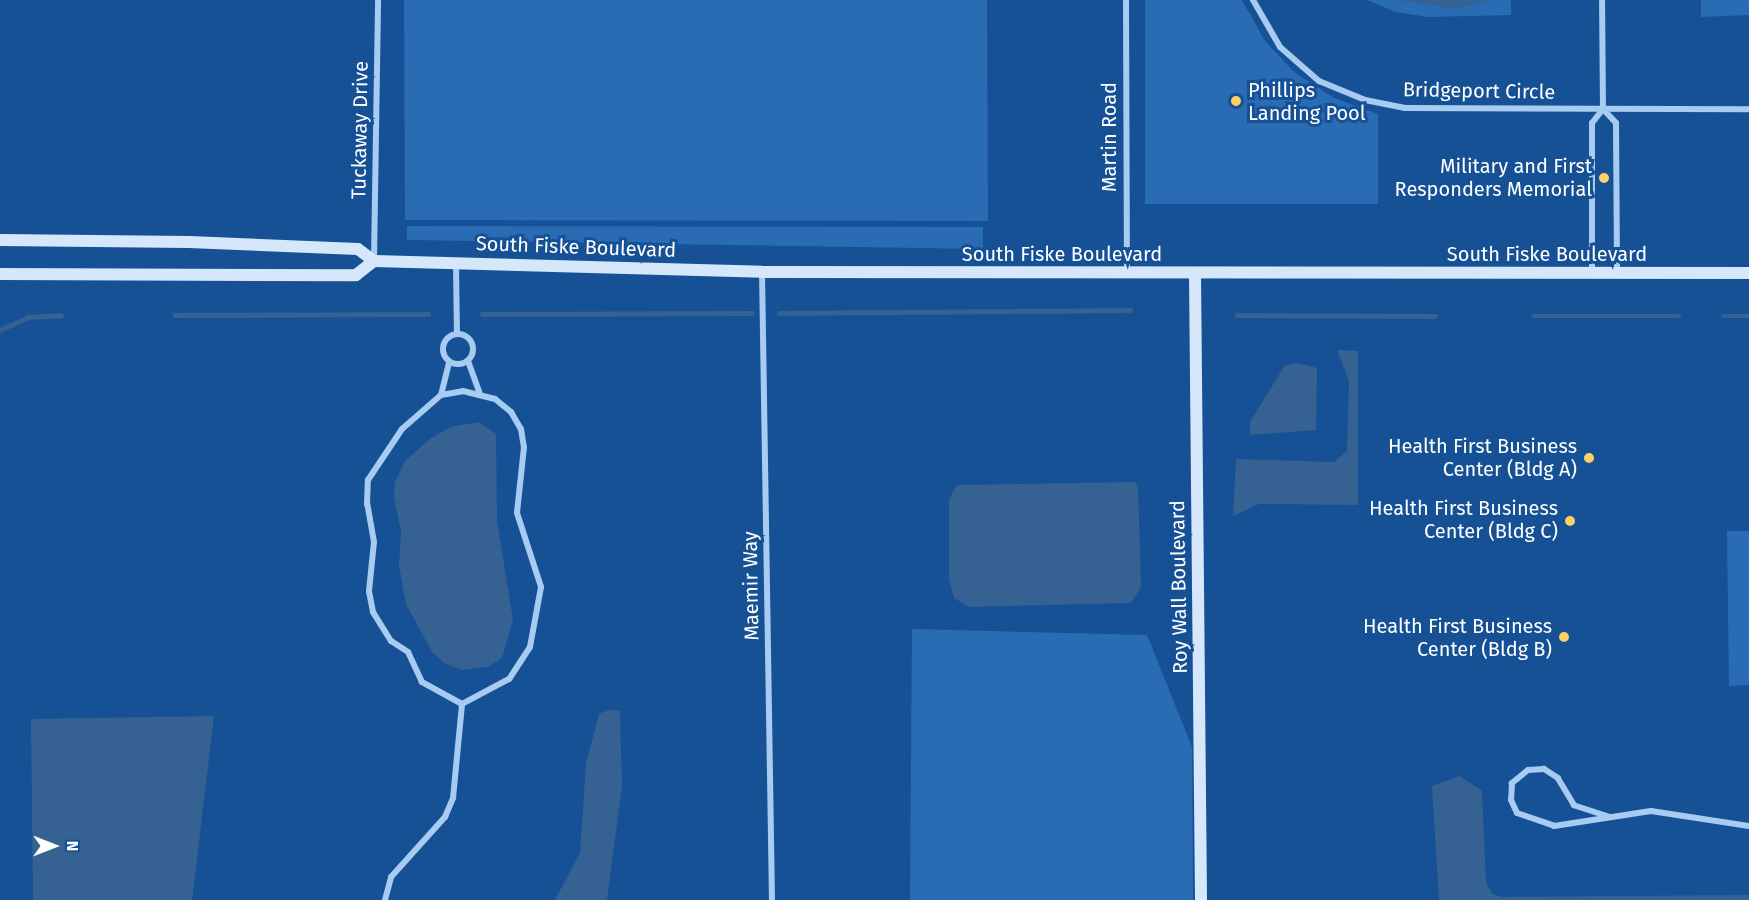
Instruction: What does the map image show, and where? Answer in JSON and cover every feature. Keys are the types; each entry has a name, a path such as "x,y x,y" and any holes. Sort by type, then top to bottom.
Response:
{"main road":[{"name":"South Fiske Boulevard","path":"0,240 358,249 374,261 762,272 1127,275 1749,273"},
{"path":"0,274 356,275 374,261"},
{"name":"Roy Wall Boulevard","path":"1195,274 1201,900"}],"street":[{"name":"Tuckaway Drive","path":"374,261 378,0"},
{"name":"Martin Road","path":"1126,0 1127,275"},
{"name":"Bridgeport Circle","path":"1253,0 1280,46 1319,81 1365,100 1405,108 1749,109"},
{"path":"1602,0 1604,110 1616,123 1617,273"},
{"path":"1592,273 1592,123 1604,110"},
{"path":"456,263 457,334"},
{"name":"Maemir Way","path":"762,272 772,900"},
{"path":"457,334 472,344 468,361 479,392"},
{"path":"457,334 443,345 449,362 441,395 402,429 368,480 367,504 374,542 369,591 373,612 391,641 408,652 422,682 462,704"},
{"path":"449,362 458,365 468,361"},
{"path":"441,395 479,392 511,412 521,429 524,447 517,513 541,587 530,647 509,679 462,704"},
{"path":"385,900 391,877 445,817 453,798 462,704"},
{"path":"1610,816 1574,805 1558,778 1544,770 1528,770 1512,783 1512,807 1528,819 1554,826 1610,816 1670,812 1749,826"}],"shaded area":[{"path":"404,0 987,0 988,221 405,220"},
{"path":"1145,0 1242,0 1265,41 1294,72 1334,98 1378,114 1378,204 1145,204"},
{"path":"1367,0 1511,0 1511,15 1428,17 1396,12"},
{"path":"1397,0 1487,0 1455,9"},
{"path":"1701,0 1749,0 1749,15 1701,17"},
{"path":"407,226 983,227 983,249 407,240"},
{"path":"1337,350 1358,351 1358,505 1259,504 1233,516 1236,459 1334,462 1347,451 1349,381"},
{"path":"1298,363 1317,368 1316,430 1250,435 1250,422 1285,365"},
{"path":"479,422 496,434 497,521 513,620 502,658 488,667 461,670 444,663 432,652 406,604 399,566 401,531 394,498 395,482 405,461 430,439 450,427"},
{"path":"1135,482 1138,487 1141,587 1131,603 970,607 954,598 949,579 949,499 957,485"},
{"path":"1727,531 1749,531 1749,685 1729,686"},
{"path":"912,629 1147,635 1192,747 1193,900 910,900"},
{"path":"608,710 620,711 622,786 607,900 555,900 580,853 586,763 599,714"},
{"path":"214,716 192,900 33,900 31,719"},
{"path":"1460,776 1482,791 1486,882 1492,894 1503,897 1749,895 1749,900 1439,900 1432,786"}],"waterway":[{"path":"779,313 1130,310"},
{"path":"482,314 752,313"},
{"path":"175,315 428,314"},
{"path":"0,330 28,317 61,315"},
{"path":"1237,315 1435,316"},
{"path":"1533,316 1679,316"},
{"path":"1723,316 1749,316"}],"place":[{"name":"Phillips Landing Pool","path":"1236,101"},
{"name":"Military and First Responders Memorial","path":"1604,178"},
{"name":"Health First Business Center (Bldg A)","path":"1589,458"},
{"name":"Health First Business Center (Bldg C)","path":"1570,521"},
{"name":"Health First Business Center (Bldg B)","path":"1564,637"}]}
